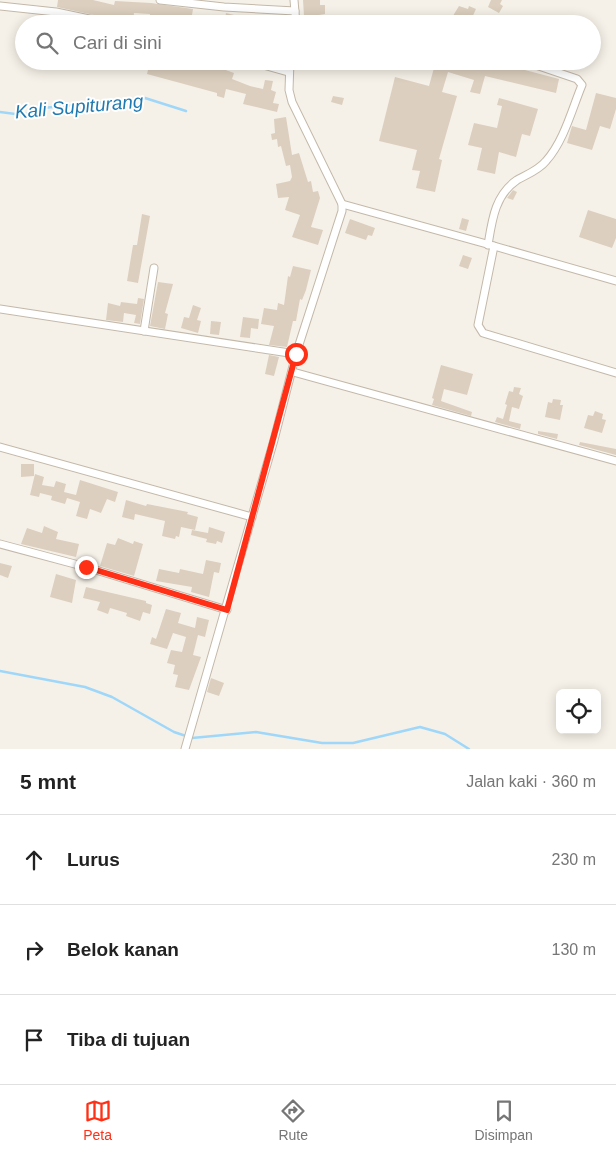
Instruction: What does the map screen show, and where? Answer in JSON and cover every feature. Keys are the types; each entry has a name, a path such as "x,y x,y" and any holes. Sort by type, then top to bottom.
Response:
{"street":[{"path":"160,0 224,8 295,11"},
{"path":"294,0 295,15"},
{"path":"0,6 70,15"},
{"path":"186,745 227,610 293,372 296,354 336,233 342,204 297,114 289,90 288,72 281,70"},
{"path":"550,70 577,79 582,84 554,151 544,164 516,181 501,195 492,217 491,245 478,325 483,333 616,372"},
{"path":"342,204 616,281"},
{"path":"144,331 154,268"},
{"path":"0,309 296,354"},
{"path":"293,372 616,461"},
{"path":"0,447 252,517"},
{"path":"0,544 86,567 227,610"}],"building":[{"path":"58,0 93,0 114,5 115,1 151,3 193,9 192,15 134,13 134,15 94,15 57,7"},
{"path":"303,0 320,0 320,5 325,5 325,14 304,15"},
{"path":"491,0 502,0 500,4 503,6 499,13 488,7"},
{"path":"459,6 468,9 469,6 476,9 473,15 454,15"},
{"path":"148,70 226,70 234,73 232,79 263,89 265,80 273,81 271,90 276,92 273,103 279,104 277,112 243,104 246,94 226,89 224,98 217,96 217,93 147,74"},
{"path":"433,70 525,70 559,79 556,93 485,76 480,94 470,92 474,80 448,72 442,92 457,96 439,159 442,160 435,192 416,188 420,171 412,170 417,150 379,141 395,77 429,86"},
{"path":"596,93 616,98 616,109 610,129 600,126 592,150 567,143 572,126 586,130"},
{"path":"333,96 344,98 342,105 331,102"},
{"path":"499,98 538,109 530,136 522,134 516,157 499,152 495,174 477,170 482,148 468,145 474,123 497,128 502,106 497,105"},
{"path":"286,117 292,155 299,153 308,182 311,181 313,192 318,191 320,198 311,227 323,230 318,245 292,237 300,215 285,210 289,197 278,198 276,184 290,181 292,177 290,165 286,166 281,146 278,147 277,139 272,140 271,134 275,133 274,119"},
{"path":"513,190 517,192 513,200 507,198"},
{"path":"588,210 616,219 616,238 612,248 579,237"},
{"path":"142,214 150,216 138,283 127,281 133,245 137,245"},
{"path":"462,218 469,220 466,231 459,229"},
{"path":"350,219 375,228 372,236 368,235 366,240 345,233"},
{"path":"463,255 472,258 468,269 459,266"},
{"path":"293,266 311,270 306,290 302,300 300,299 296,321 293,321 287,347 269,345 274,326 261,324 264,308 277,310 278,303 284,305 288,276 290,277"},
{"path":"158,282 173,284 165,313 168,314 165,329 150,326"},
{"path":"138,298 144,299 140,324 134,323 136,315 124,313 123,322 106,320 108,303 120,306 121,302 137,304"},
{"path":"193,305 201,308 197,320 201,321 198,333 181,328 184,317 189,318"},
{"path":"243,317 259,319 258,329 251,328 250,338 240,337"},
{"path":"211,321 221,322 219,335 210,334"},
{"path":"269,355 279,357 274,376 265,374"},
{"path":"441,365 473,374 467,395 444,389 441,401 472,412 471,416 432,405 434,399 432,398"},
{"path":"514,387 521,388 519,394 523,396 519,409 512,407 509,421 521,424 520,429 495,422 497,417 503,419 509,391 513,392"},
{"path":"553,399 561,400 560,405 563,405 560,420 545,417 548,402 552,403"},
{"path":"595,411 603,414 602,419 606,420 602,433 584,428 588,415 593,416"},
{"path":"538,431 558,434 557,439 538,434"},
{"path":"580,442 616,449 616,455 579,445"},
{"path":"21,464 34,464 34,476 21,477"},
{"path":"35,474 44,477 42,485 54,487 56,481 66,484 64,492 76,495 80,480 118,492 115,502 107,499 101,513 90,509 87,519 76,516 80,502 67,498 65,504 51,500 52,496 40,493 39,497 30,495"},
{"path":"126,500 146,506 147,504 188,512 187,514 198,517 195,530 181,527 179,537 176,536 175,539 162,536 165,521 135,514 134,520 122,517"},
{"path":"44,526 58,532 56,539 79,544 76,557 21,544 27,528 42,533"},
{"path":"209,527 225,532 222,543 217,541 216,544 206,542 207,539 191,535 192,530 208,533"},
{"path":"118,538 133,544 134,541 143,544 134,576 100,566 107,543 115,545"},
{"path":"206,560 221,563 219,573 214,572 209,597 191,592 192,587 156,581 159,569 179,573 180,569 203,574"},
{"path":"0,563 12,566 8,578 0,575"},
{"path":"56,574 76,580 72,603 50,597"},
{"path":"86,587 146,601 146,603 152,605 150,614 143,612 140,621 126,616 127,613 110,608 108,614 97,610 100,602 83,598"},
{"path":"166,609 181,613 178,623 195,628 197,617 209,620 205,637 198,635 193,655 201,657 189,690 175,687 178,675 173,674 175,665 167,663 171,650 182,652 186,637 173,633 167,649 150,644 152,637 156,639"},
{"path":"211,678 224,683 219,696 207,692"}],"waterway":[{"name":"Kali Supiturang","path":"0,112 23,115 43,108 145,98 186,111"},
{"path":"0,671 85,687 112,697 174,732 192,738 256,732 322,743 353,743 420,727 445,734 469,749"}],"route":[{"path":"86,567 227,610 293,372 296,354"}]}
